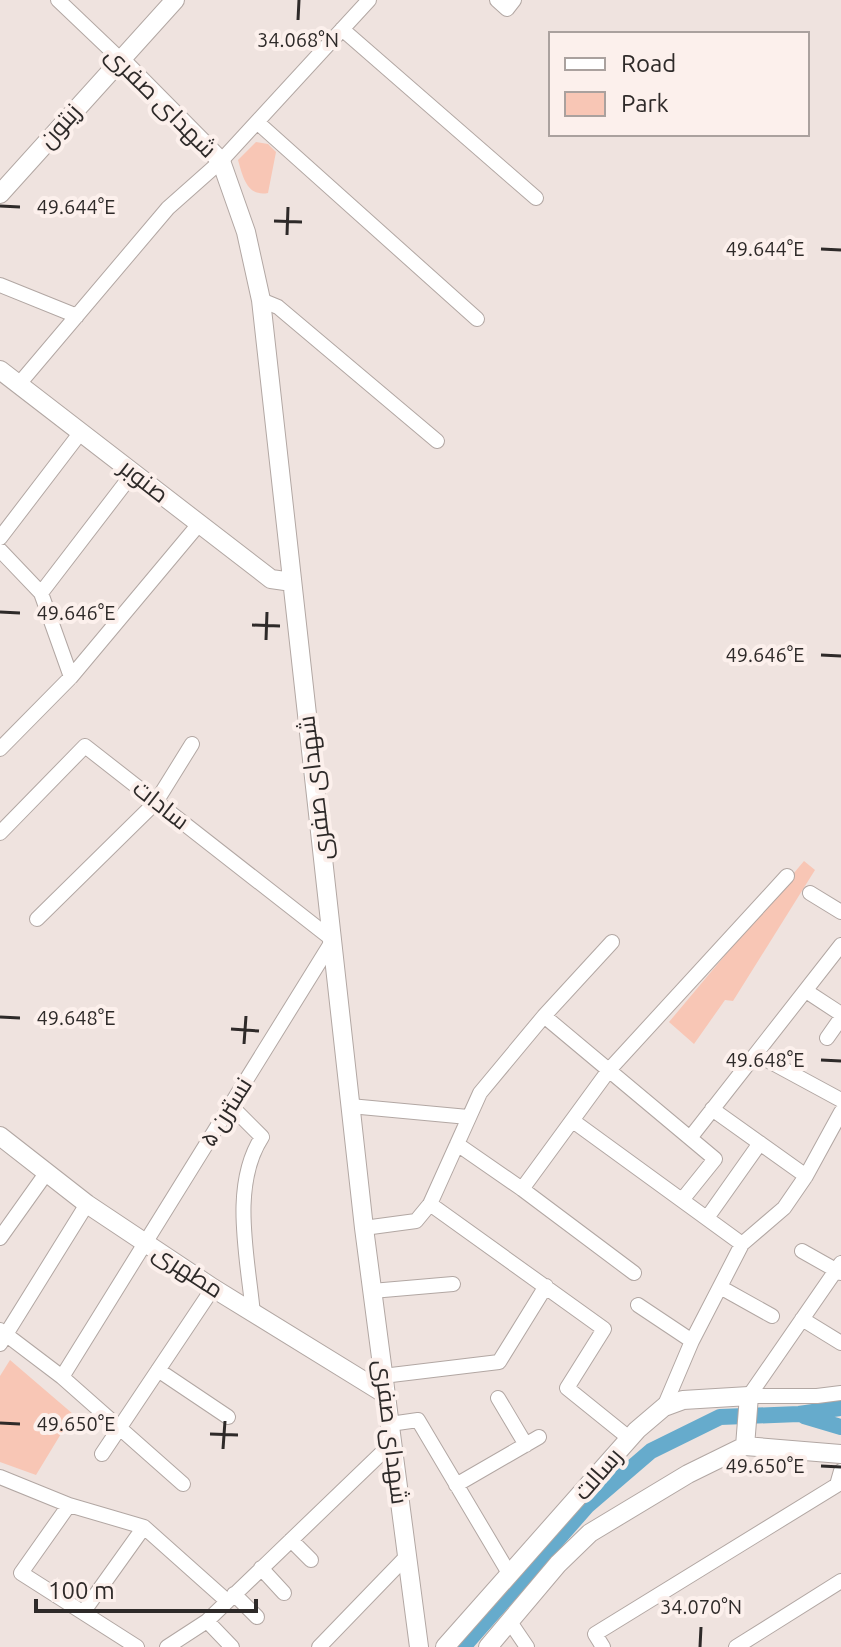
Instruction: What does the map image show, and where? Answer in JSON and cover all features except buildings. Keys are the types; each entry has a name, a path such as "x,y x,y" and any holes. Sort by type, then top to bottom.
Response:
{"street":[{"name":"شهدای صفری","path":"58,0 221,161 246,232 261,300 364,1228 419,1647"},
{"name":"زیتون","path":"0,194 175,0"},
{"path":"19,384 168,208 221,161 369,0"},
{"path":"342,29 536,198"},
{"path":"257,122 477,319"},
{"path":"0,285 77,316"},
{"path":"261,300 278,307 437,441"},
{"name":"صنوبر","path":"0,370 271,579 292,582"},
{"path":"0,538 81,432"},
{"path":"41,593 133,473"},
{"path":"0,749 71,677 199,524"},
{"path":"0,550 41,593 71,677"},
{"path":"37,919 156,802 192,744"},
{"name":"سادات","path":"0,833 85,746 333,940"},
{"path":"522,1189 609,1070 787,876"},
{"path":"810,893 841,912"},
{"name":"نسترن ۵","path":"62,1377 333,940"},
{"path":"364,1228 416,1221 430,1204 480,1093 544,1016 612,942"},
{"path":"690,1138 841,945"},
{"path":"806,991 841,1016 827,1038"},
{"path":"544,1016 715,1159 682,1200"},
{"path":"756,1054 841,1100"},
{"path":"230,1105 262,1137 251,1155 243,1195 253,1314"},
{"path":"350,1106 468,1117"},
{"path":"712,1109 806,1176"},
{"path":"664,1407 692,1341 742,1244 784,1208 806,1176 841,1112"},
{"path":"573,1121 742,1244"},
{"path":"707,1218 760,1143"},
{"name":"مطهری","path":"3,1144 253,1314 384,1385"},
{"path":"457,1144 634,1273"},
{"path":"0,1238 47,1172"},
{"path":"87,1204 2,1336 62,1377 183,1484"},
{"path":"430,1204 604,1329 567,1388 629,1438"},
{"path":"802,1251 839,1268 749,1396 745,1446 841,1454"},
{"path":"372,1291 453,1284"},
{"path":"384,1385 499,1362 546,1286"},
{"path":"720,1287 772,1316"},
{"path":"102,1454 213,1288"},
{"path":"638,1305 692,1341"},
{"path":"802,1319 841,1343"},
{"path":"158,1370 228,1417"},
{"path":"749,1396 841,1393"},
{"name":"رسالت","path":"445,1647 629,1438 664,1407 698,1398 749,1396"},
{"path":"456,1485 533,1441 498,1398"},
{"path":"390,1424 418,1420 510,1575"},
{"path":"172,1646 207,1621 392,1443"},
{"name":"رسالت","path":"488,1647 558,1564 590,1533 688,1474 745,1446"},
{"path":"603,1647 595,1634 837,1485 841,1471"},
{"path":"0,1477 69,1505 144,1527 257,1617"},
{"path":"69,1505 21,1573 137,1647"},
{"path":"84,1611 144,1527"},
{"path":"291,1540 311,1560"},
{"path":"319,1647 407,1556"},
{"path":"261,1568 284,1593"},
{"path":"736,1647 841,1581"},
{"path":"207,1621 232,1647"},
{"path":"510,1622 527,1647"}],"green space":[{"path":"256,142 268,144 276,152 268,193 251,189 238,160"},
{"path":"804,861 815,870 733,1001 725,1000 694,1044 669,1022"},
{"path":"10,1360 73,1414 36,1475 0,1462 0,1376"}],"waterway":[{"path":"463,1647 587,1506 651,1451 720,1417 799,1414 841,1408"},
{"path":"804,1416 841,1427"}]}
